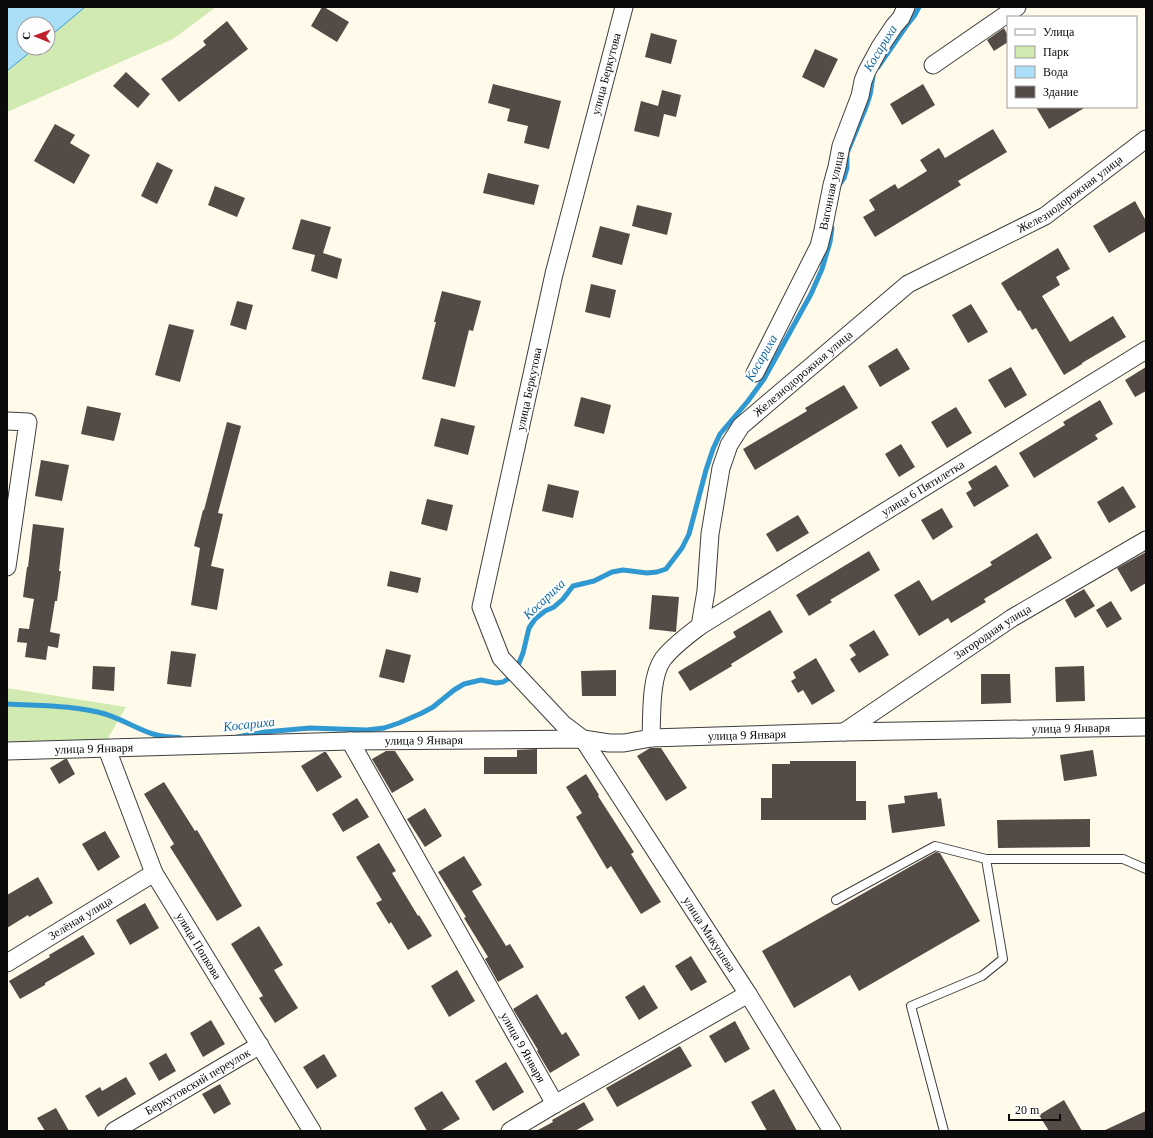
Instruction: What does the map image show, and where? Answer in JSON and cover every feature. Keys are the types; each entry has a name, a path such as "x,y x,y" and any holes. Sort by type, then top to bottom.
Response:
{"street":[{"name":"улица Беркутова","path":"583,739 563,724 501,658 481,607 554,274 624,7"},
{"name":"Вагонная улица","path":"755,373 819,246 824,230 841,146 860,96 867,71 880,47 901,18 906,7"},
{"path":"933,65 1017,7"},
{"name":"Железнодорожная улица","path":"700,626 706,591 710,534 721,468 729,445 741,426 908,284 1045,216 1146,139"},
{"name":"улица 6 Пятилетка","path":"700,626 1146,350"},
{"path":"7,421 28,422 7,567"},
{"name":"Загородная улица","path":"844,732 1012,618 1146,540"},
{"path":"651,738 653,694 658,668 662,660 684,638 700,626"},
{"name":"улица 9 Января","path":"7,751 350,741 583,739 609,743 624,743 651,738 844,732 1146,727"},
{"name":"улица Микушева","path":"583,739 748,994 832,1131"},
{"name":"улица 9 Января","path":"350,741 555,1104"},
{"name":"улица Попкова","path":"107,749 154,873 312,1131"},
{"name":"Зелёная улица","path":"7,963 154,873"},
{"path":"510,1131 748,994"},
{"name":"Беркутовский переулок","path":"114,1131 260,1046"}],"lane":[{"path":"836,900 934,846 986,859 1123,859 1146,869"},
{"path":"944,1131 911,1006 982,976 1004,959 986,859"}],"green space":[{"path":"85,7 216,7 173,39 7,112 7,72 26,56 56,56 56,31"},
{"path":"7,688 126,707 104,745 7,747"}],"water":[{"path":"7,7 85,7 56,31 56,16 16,16 16,56 25,56 7,71"}],"building":[{"path":"322,7 349,22 337,42 311,26"},
{"path":"227,21 248,49 179,102 161,79 206,45 203,41"},
{"path":"1004,28 1007,34 1007,43 994,51 987,40"},
{"path":"651,33 677,40 671,64 645,57"},
{"path":"815,49 838,59 824,88 802,77"},
{"path":"126,72 150,94 138,108 113,86"},
{"path":"493,84 561,101 549,149 524,143 528,126 507,121 510,109 488,103"},
{"path":"923,84 935,105 902,125 890,104"},
{"path":"662,90 681,95 676,117 664,114 659,137 634,131 641,101 658,106"},
{"path":"1037,108 1084,108 1049,129"},
{"path":"55,124 75,135 70,143 90,155 74,184 34,161"},
{"path":"993,129 1007,152 958,181 961,185 875,237 863,217 875,210 869,200 895,184 898,189 927,171 920,160 939,148 945,158"},
{"path":"157,162 173,170 157,204 141,196"},
{"path":"488,173 539,185 534,205 483,193"},
{"path":"215,186 245,198 237,217 208,205"},
{"path":"1135,201 1146,221 1146,231 1109,253 1093,226"},
{"path":"637,205 672,213 667,235 632,226"},
{"path":"301,219 331,227 323,253 342,259 337,279 311,271 315,255 292,249"},
{"path":"600,226 630,234 622,265 592,257"},
{"path":"1058,248 1070,269 1056,277 1060,285 1042,296 1070,342 1113,316 1126,337 1064,375 1036,328 1032,330 1020,310 1018,311 1001,283"},
{"path":"591,284 616,290 610,318 585,312"},
{"path":"442,291 481,301 473,331 469,330 455,387 422,379"},
{"path":"237,301 253,305 246,330 230,325"},
{"path":"971,304 988,332 968,343 952,315"},
{"path":"169,324 194,330 180,382 155,375"},
{"path":"897,348 910,369 880,387 868,366"},
{"path":"1011,367 1027,395 1005,408 988,380"},
{"path":"1146,367 1146,391 1135,397 1125,380"},
{"path":"844,385 858,408 755,470 743,449 807,411 805,408"},
{"path":"581,397 611,405 604,434 574,426"},
{"path":"1100,400 1113,424 1095,435 1098,439 1034,478 1019,453 1065,425 1063,422"},
{"path":"87,406 121,413 114,441 81,434"},
{"path":"956,407 972,433 947,448 931,422"},
{"path":"441,418 475,426 468,455 434,446"},
{"path":"227,422 241,426 218,513 223,514 211,566 224,569 217,610 191,605 200,548 194,546"},
{"path":"901,444 915,467 899,477 885,454"},
{"path":"41,460 69,465 62,501 35,496"},
{"path":"996,465 1009,486 974,507 966,493 972,489 968,482"},
{"path":"548,484 579,491 573,518 542,511"},
{"path":"1123,486 1136,507 1109,523 1097,502"},
{"path":"427,499 453,505 447,531 421,524"},
{"path":"942,508 953,527 933,540 921,520"},
{"path":"798,515 809,533 777,552 766,534"},
{"path":"33,524 64,528 57,601 55,601 50,632 60,634 58,648 48,646 46,660 25,657 27,643 17,642 19,628 29,629 34,599 23,597"},
{"path":"1037,533 1052,558 984,599 986,602 951,623 948,618 919,636 894,595 919,580 932,601 992,565 990,562"},
{"path":"869,551 880,570 830,600 832,602 809,616 796,595"},
{"path":"1146,552 1146,583 1131,592 1117,568"},
{"path":"390,571 421,578 418,593 387,586"},
{"path":"1084,589 1095,606 1075,618 1065,600"},
{"path":"652,595 679,597 676,632 649,629"},
{"path":"1111,601 1122,619 1107,628 1096,610"},
{"path":"770,610 783,632 731,664 732,666 690,691 678,672 736,637 733,632"},
{"path":"874,630 889,655 859,673 850,659 856,655 849,645"},
{"path":"386,649 411,655 404,683 379,677"},
{"path":"171,651 196,654 191,687 167,684"},
{"path":"816,658 835,691 812,705 803,690 798,693 791,681 796,678 793,672"},
{"path":"93,666 115,667 114,691 92,689"},
{"path":"1084,666 1085,701 1056,702 1055,667"},
{"path":"616,670 616,696 582,696 581,671"},
{"path":"981,674 1010,674 1011,703 981,704"},
{"path":"650,748 661,748 687,788 666,801 637,756"},
{"path":"537,749 537,774 484,774 484,757 517,757 517,750"},
{"path":"1093,750 1097,776 1064,781 1060,755"},
{"path":"386,751 395,751 414,780 392,793 372,759"},
{"path":"326,752 342,777 317,792 301,766"},
{"path":"67,759 75,774 59,784 50,768"},
{"path":"790,761 856,761 856,801 866,801 866,820 761,820 761,798 772,798 772,764 790,764"},
{"path":"586,774 599,795 598,796 634,852 631,854 661,902 641,914 611,866 607,869 576,817 582,813 566,787"},
{"path":"164,782 195,831 197,830 242,906 217,921 170,847 174,844 144,794"},
{"path":"937,792 938,799 941,798 945,826 892,833 888,805 905,803 904,796"},
{"path":"357,798 369,817 343,832 332,814"},
{"path":"425,808 442,836 425,847 407,819"},
{"path":"1090,819 1090,847 998,848 997,820"},
{"path":"105,831 120,857 98,871 82,844"},
{"path":"379,843 396,871 392,873 432,936 408,950 391,922 389,924 376,903 382,900 356,857"},
{"path":"936,852 940,853 980,921 859,991 850,975 794,1008 762,951"},
{"path":"464,856 482,885 472,891 506,946 510,944 524,967 498,982 485,959 488,957 464,918 466,917 438,872"},
{"path":"38,877 53,903 29,917 28,915 7,928 7,895"},
{"path":"145,903 159,928 130,945 116,920"},
{"path":"259,926 283,965 274,970 298,1008 275,1023 259,998 263,996 231,944"},
{"path":"83,935 95,954 20,999 9,981 50,957 49,955"},
{"path":"691,956 707,982 691,991 675,966"},
{"path":"457,970 475,1001 449,1017 431,986"},
{"path":"644,985 658,1008 639,1020 625,997"},
{"path":"537,994 562,1035 566,1032 580,1055 550,1073 513,1009"},
{"path":"211,1020 225,1044 203,1057 190,1033"},
{"path":"735,1021 750,1049 725,1063 709,1036"},
{"path":"680,1046 692,1066 617,1107 606,1088"},
{"path":"166,1053 176,1071 159,1081 149,1063"},
{"path":"324,1054 337,1076 317,1089 303,1067"},
{"path":"506,1062 524,1092 493,1111 475,1081"},
{"path":"126,1077 136,1094 98,1117 85,1096 100,1087 102,1091"},
{"path":"220,1084 231,1104 214,1114 202,1094"},
{"path":"774,1089 797,1131 767,1131 751,1102"},
{"path":"442,1091 460,1119 440,1131 427,1131 414,1108"},
{"path":"1064,1100 1082,1131 1049,1131 1039,1115"},
{"path":"584,1102 594,1120 575,1131 536,1131 553,1122 552,1120"},
{"path":"56,1108 69,1131 45,1131 37,1118"},
{"path":"1146,1111 1146,1131 1103,1131"}],"waterway":[{"name":"Косариха","path":"878,67 915,15 919,7"},
{"name":"Косариха","path":"839,185 844,178 847,168 847,153 870,95 873,76"},
{"name":"Косариха","path":"237,737 265,732 310,728 367,730 384,728 399,723 433,707 464,684 481,680 496,683 503,682 511,677 523,653 529,628 535,619 545,611 554,607 563,599 573,586 594,581 612,572 623,570 647,573 666,569 682,548 689,534 706,470 720,434 748,401 764,379 811,294 822,269 830,242 832,228"},
{"name":"Косариха","path":"7,704 56,706 93,711 111,716 153,734 181,738"}]}
